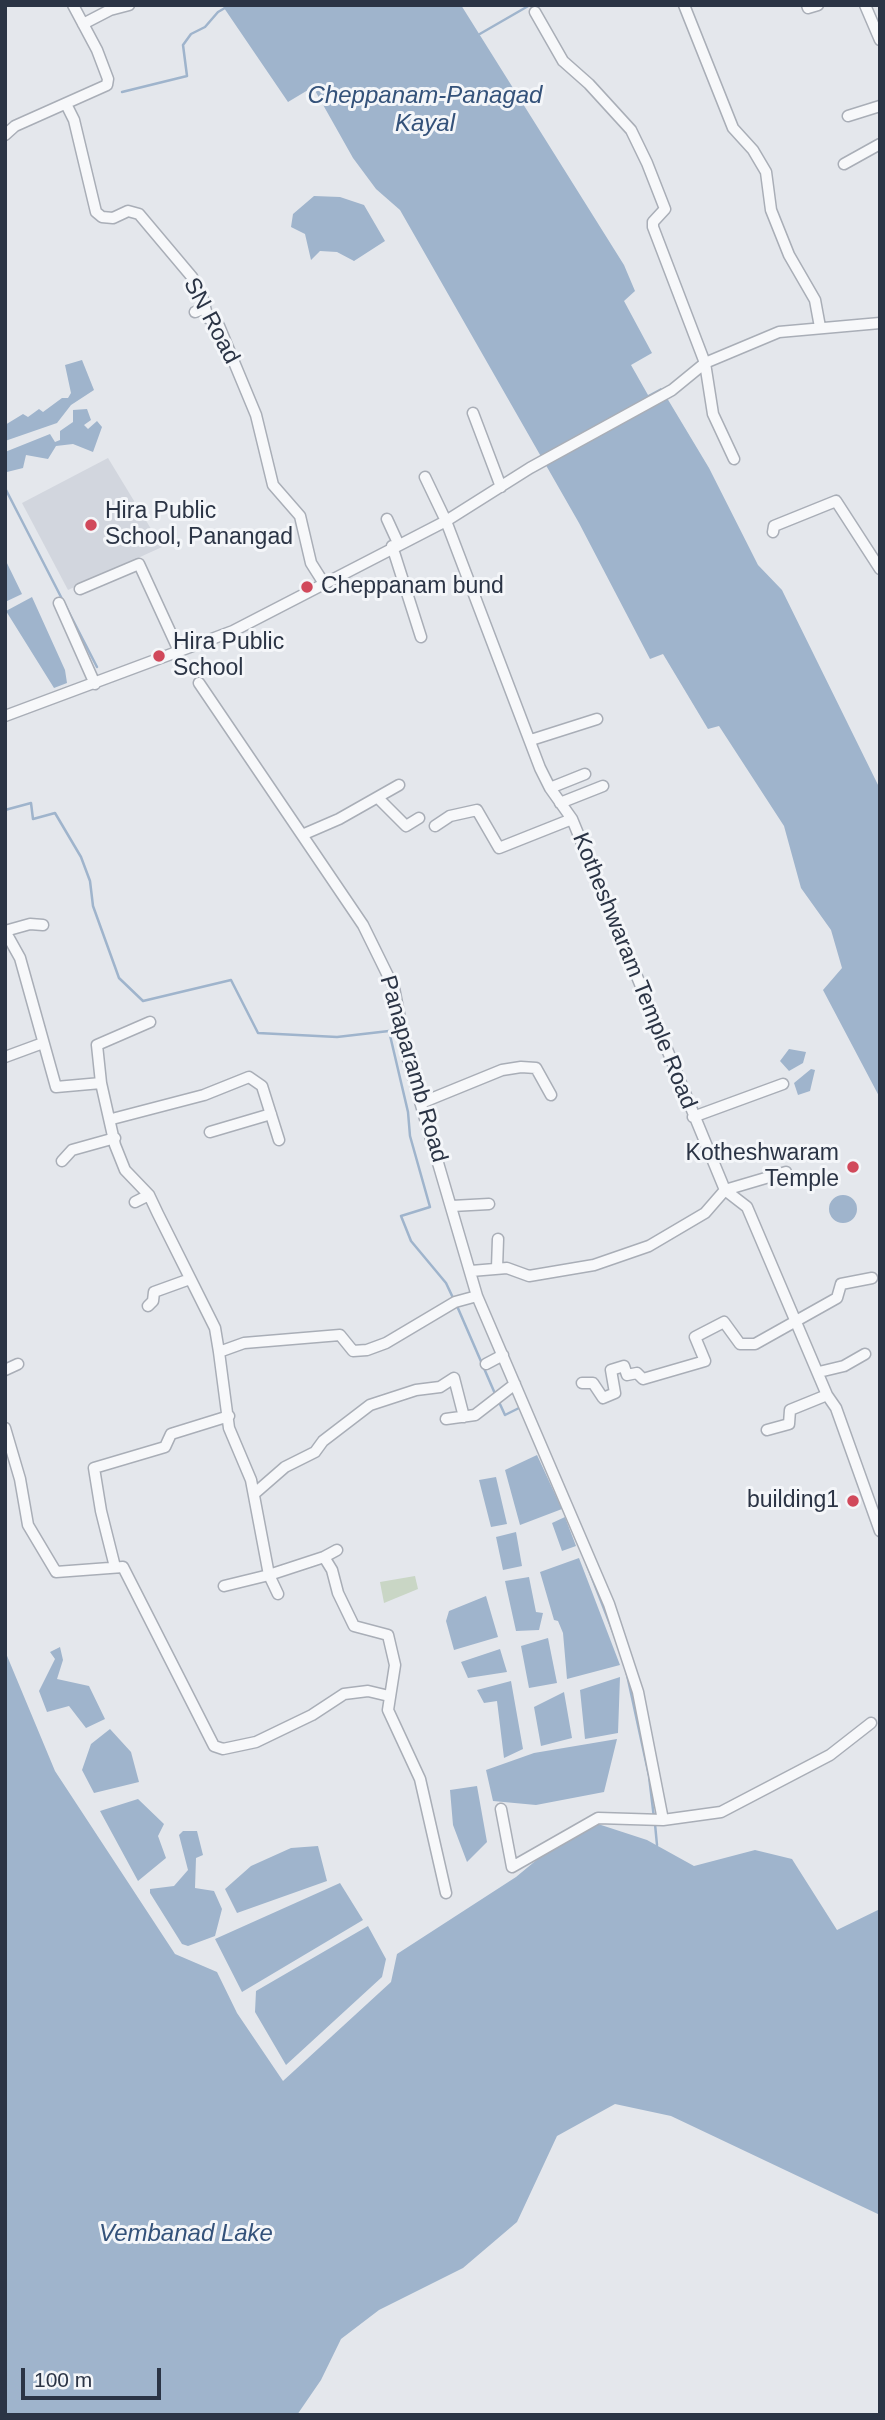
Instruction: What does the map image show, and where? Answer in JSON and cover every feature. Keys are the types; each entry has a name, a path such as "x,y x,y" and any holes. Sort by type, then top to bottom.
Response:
{"street":[{"path":"5,135 15,126 68,107 107,85 104,69 73,5"},
{"path":"83,24 110,10 129,5"},
{"path":"684,5 733,128 753,150 766,172 771,210 789,254 815,300 820,327"},
{"path":"807,5 808,8 818,5"},
{"path":"865,5 880,40"},
{"path":"536,12 568,68 589,84 631,130 662,197 665,209 653,222 653,227 705,363 713,414 734,459"},
{"path":"848,116 880,106"},
{"name":"SN Road","path":"68,107 96,212 102,217 113,218 128,211 139,214 192,277 208,318 219,326 256,415 273,485 300,516 311,563 323,582"},
{"path":"844,164 880,144"},
{"path":"195,312 205,308"},
{"path":"5,716 233,631 395,544 446,521 530,468 672,390 705,363 779,332 880,323"},
{"path":"473,413 501,487"},
{"name":"Kotheshwaram Temple Road","path":"425,477 446,521 550,788 572,819 725,1190 747,1207 827,1395 836,1408 880,1531"},
{"path":"773,532 774,526 836,500 880,569"},
{"path":"387,519 421,637"},
{"path":"80,589 139,564 179,651"},
{"path":"59,603 95,684"},
{"name":"Panaparamb Road","path":"199,684 363,925 394,988 409,1064 477,1296 623,1645 638,1692 663,1820"},
{"path":"531,740 597,719"},
{"path":"550,788 585,774"},
{"path":"302,835 378,798 398,785"},
{"path":"560,803 604,786"},
{"path":"378,798 406,826 419,818"},
{"path":"435,827 450,816 477,810 499,848 572,819"},
{"path":"43,925 30,924 5,931 20,958 55,1087 101,1083"},
{"path":"150,1022 97,1045 101,1083 125,1170 149,1195 215,1328 229,1428 254,1494 269,1574 278,1594"},
{"path":"5,1058 43,1043"},
{"path":"421,1103 502,1070 521,1067 536,1068 551,1095"},
{"path":"111,1119 204,1095 249,1077 262,1086 279,1140"},
{"path":"693,1117 783,1084"},
{"path":"211,1132 271,1114"},
{"path":"62,1161 72,1150 115,1138"},
{"path":"471,1272 497,1268 529,1276 605,1261 649,1246 705,1213 725,1190 786,1172"},
{"path":"135,1202 149,1195"},
{"path":"452,1206 489,1204"},
{"path":"497,1268 498,1239"},
{"path":"582,1383 593,1383 603,1398 615,1393 611,1370 624,1366 627,1376 636,1373 643,1378 705,1361 695,1337 724,1322 740,1344 747,1346 838,1298 841,1284 872,1278"},
{"path":"148,1306 153,1301 154,1292 190,1279"},
{"path":"219,1352 244,1343 340,1335 353,1351 367,1350 386,1343 455,1302 477,1296"},
{"path":"819,1372 844,1366 865,1354"},
{"path":"486,1364 503,1355"},
{"path":"5,1370 18,1364"},
{"path":"254,1494 285,1467 315,1452 323,1441 370,1405 416,1390 440,1387 454,1378 464,1417"},
{"path":"446,1419 475,1415 515,1384"},
{"path":"767,1430 789,1424 790,1410 827,1395"},
{"path":"115,1567 94,1468 165,1447 171,1434 229,1416"},
{"path":"5,1428 20,1479 28,1525 56,1572 123,1567 214,1746 223,1749 256,1742 312,1714 344,1694 368,1691 389,1696"},
{"path":"224,1586 324,1557 337,1550"},
{"path":"324,1557 332,1570 338,1593 354,1626 388,1635 395,1665 388,1710 420,1779 446,1893"},
{"path":"501,1809 512,1867 598,1818 663,1820 721,1812 830,1755 871,1723"}],"shaded area":[{"name":"Hira Public School, Panangad","path":"108,458 162,547 68,590 22,503"}],"green space":[{"path":"415,1576 418,1589 384,1603 380,1582"}],"water":[{"name":"Cheppanam-Panagad Kayal","path":"222,5 461,5 624,265 635,291 624,301 652,353 631,365 648,395 661,388 709,468 758,565 782,590 880,789 880,1098 823,990 842,968 831,930 801,888 784,826 719,726 708,729 663,654 650,659 579,523 400,210 376,189 353,158 313,87 288,102"},
{"path":"314,196 340,197 364,205 385,241 354,261 337,252 320,251 311,260 305,234 291,227 293,214"},
{"path":"82,360 94,390 71,405 57,423 5,441 5,425 23,414 28,417 39,409 43,412 62,398 68,398 71,393 65,365"},
{"path":"87,409 91,420 84,425 88,429 97,421 102,427 93,452 73,444 56,446 48,459 26,455 23,468 7,472 5,452 50,434 55,442 60,440 60,431 73,422 73,410"},
{"path":"5,559 22,594 5,602"},
{"path":"32,597 65,670 67,683 54,688 6,611"},
{"path":"789,1049 806,1052 803,1063 789,1071 780,1061"},
{"path":"811,1069 815,1070 810,1091 798,1095 794,1083"},
{"path":"843,1195 853,1199 857,1209 853,1219 843,1223 833,1219 829,1209 833,1199"},
{"path":"537,1455 562,1509 520,1525 505,1470"},
{"path":"496,1477 507,1524 491,1527 479,1480"},
{"path":"565,1517 576,1546 562,1551 552,1523"},
{"path":"516,1532 522,1566 503,1570 496,1537"},
{"path":"579,1558 620,1665 567,1679 563,1633 558,1621 554,1620 540,1572"},
{"path":"529,1577 536,1612 543,1613 539,1630 516,1631 505,1581"},
{"path":"486,1596 498,1637 454,1650 446,1621 449,1611"},
{"path":"548,1638 557,1683 529,1688 521,1646"},
{"path":"60,1647 63,1660 57,1679 89,1686 105,1719 86,1728 69,1706 47,1712 39,1691 55,1659 50,1652"},
{"path":"500,1649 507,1672 468,1678 461,1662"},
{"name":"Vembanad Lake","path":"5,1651 55,1771 175,1954 217,1972 237,2013 283,2081 391,1982 397,1954 516,1877 551,1848 598,1824 647,1840 694,1866 755,1850 792,1859 837,1930 880,1909 880,2215 671,2116 615,2104 557,2136 517,2222 463,2268 379,2310 341,2339 321,2380 297,2415 5,2415"},
{"path":"620,1677 618,1733 585,1739 580,1690"},
{"path":"511,1681 523,1749 504,1758 497,1701 484,1703 477,1690"},
{"path":"564,1692 572,1738 541,1746 534,1707"},
{"path":"110,1729 131,1752 139,1782 94,1793 82,1770 91,1744"},
{"path":"617,1739 604,1792 536,1805 493,1801 486,1770 534,1753"},
{"path":"477,1786 487,1842 467,1862 453,1825 450,1790"},
{"path":"138,1799 164,1824 158,1836 166,1858 138,1881 100,1811"},
{"path":"183,1831 197,1831 203,1855 196,1858 195,1888 214,1891 222,1909 215,1936 188,1946 182,1944 150,1893 150,1889 174,1886 188,1870 179,1835"},
{"path":"318,1846 327,1881 237,1913 225,1889 251,1866 291,1848"},
{"path":"340,1883 363,1920 242,1992 215,1939"},
{"path":"368,1926 386,1959 382,1977 286,2065 255,2012 256,1991"}],"waterway":[{"path":"122,92 187,76 183,45 191,34 205,27 218,12 230,5"},
{"path":"478,35 530,5"},
{"path":"5,488 97,667"},
{"path":"5,810 31,803 33,819 55,813 81,857 90,881 93,906 119,978 143,1001 231,980 258,1033 337,1037 389,1031 408,1112 410,1136 430,1207 401,1216 411,1241 446,1283 454,1300"},
{"path":"457,1306 496,1396"},
{"path":"499,1402 505,1415 521,1407"},
{"path":"587,1565 615,1637"},
{"path":"626,1670 649,1776 654,1818"},
{"path":"655,1824 657,1845"}],"place":[{"name":"Hira Public School, Panangad","path":"91,525"},
{"name":"Cheppanam bund","path":"307,587"},
{"name":"Hira Public School","path":"159,656"},
{"name":"Kotheshwaram Temple","path":"853,1167"},
{"name":"building1","path":"853,1501"}]}
